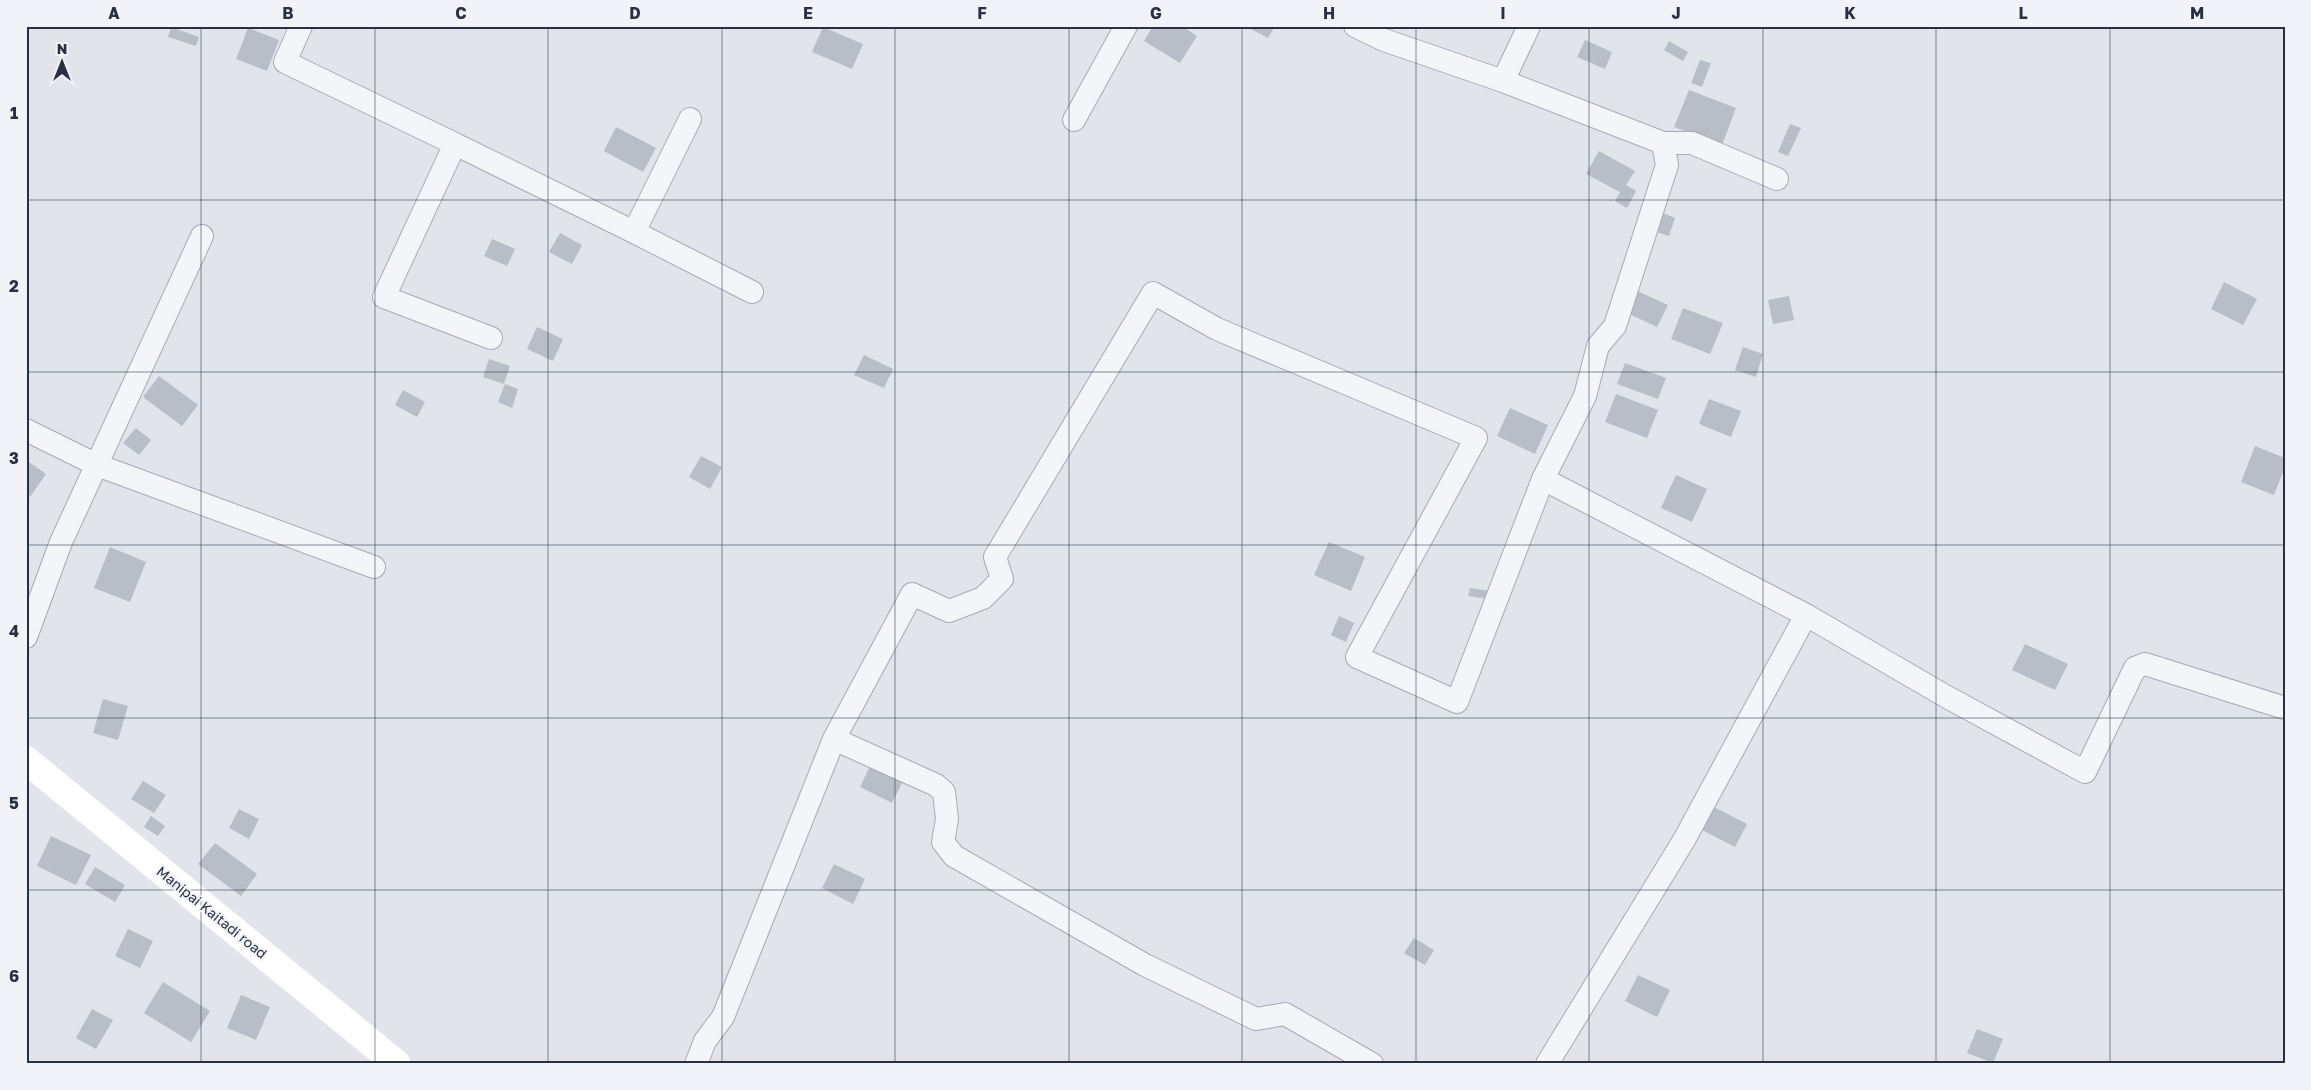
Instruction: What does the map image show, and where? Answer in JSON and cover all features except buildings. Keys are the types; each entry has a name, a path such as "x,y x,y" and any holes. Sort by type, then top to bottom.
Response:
{"main road":[{"name":"Manipai Kaitadi road","path":"26,760 398,1064"}],"street":[{"path":"301,26 285,62 634,232 752,292"},
{"path":"1074,120 1126,26"},
{"path":"1355,26 1384,40 1503,81 1663,143 1692,143 1777,179"},
{"path":"1503,81 1529,26"},
{"path":"634,232 690,119"},
{"path":"696,1064 705,1041 723,1017 834,739 912,594 948,611 983,598 1002,578 995,556 1154,293 1217,329 1476,438 1357,657 1457,702 1543,479 1586,396 1598,346 1615,326 1667,165 1663,143"},
{"path":"455,144 384,297 492,338"},
{"path":"26,637 61,542 202,236"},
{"path":"26,430 97,465 374,566"},
{"path":"1543,479 1806,616 1947,697 2085,772 2135,668 2145,664 2285,708"},
{"path":"1547,1064 1684,840 1806,616"},
{"path":"834,739 936,785 944,792 947,819 943,842 954,856 1145,965 1256,1019 1285,1014 1372,1064"}]}
